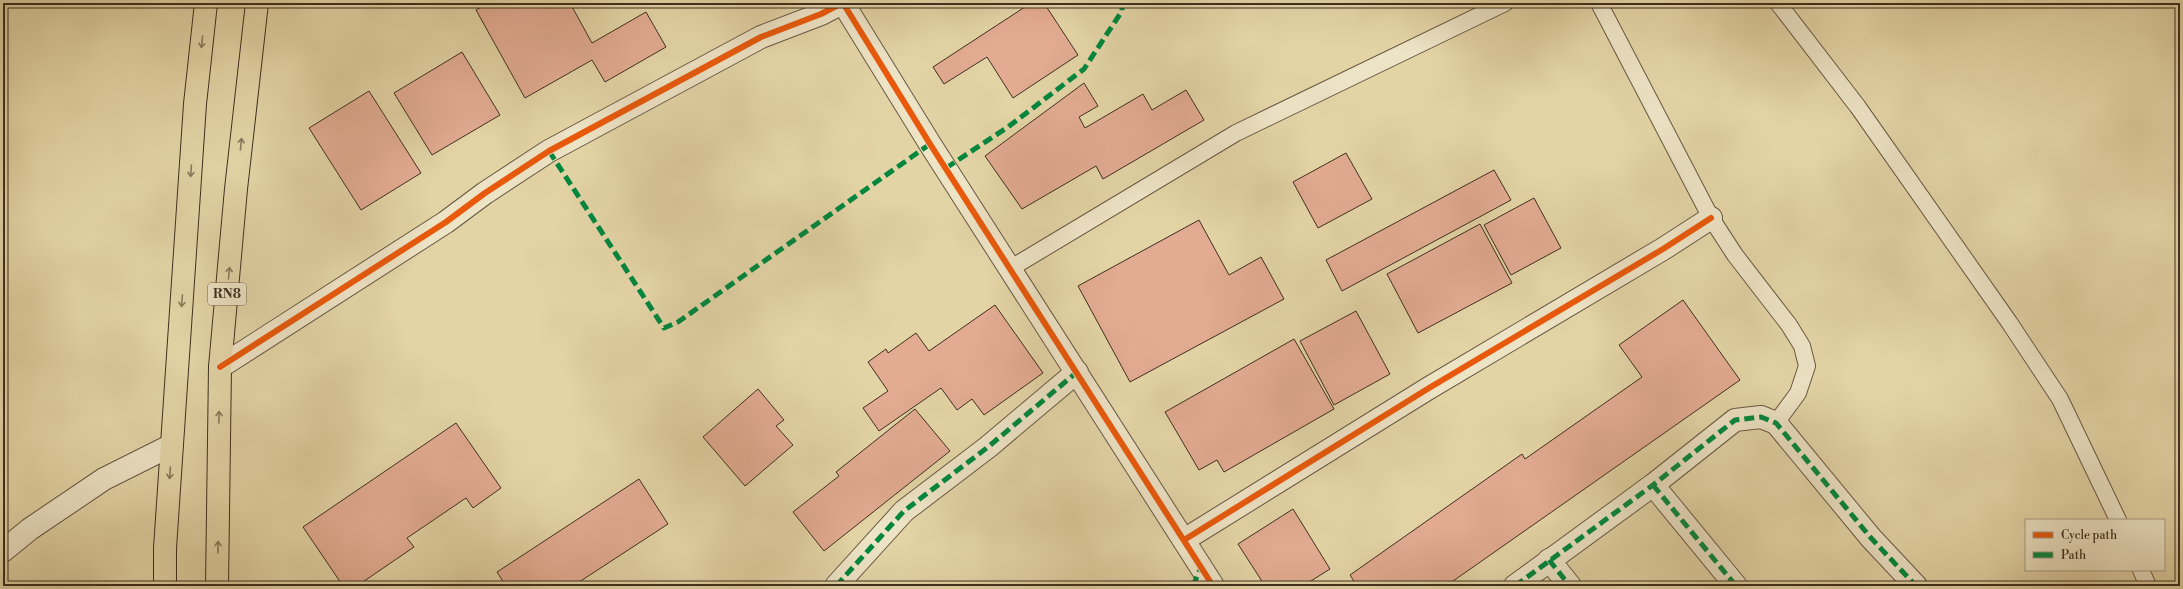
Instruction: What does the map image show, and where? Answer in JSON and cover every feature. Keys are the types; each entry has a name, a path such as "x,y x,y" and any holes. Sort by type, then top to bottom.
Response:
{"highway":[{"path":"165,586 165,548 195,104 206,3"},
{"name":"RN8","path":"217,586 220,367 236,197 257,3"}],"street":[{"path":"220,367 446,222 485,193 549,151 761,37 819,8 842,3 862,37 1184,540 1197,577 1213,586"},
{"path":"1184,540 1429,388 1663,250 1711,218"},
{"path":"836,586 904,511 988,447 1077,372"},
{"path":"1515,586 1653,485 1735,420 1761,417 1776,423 1871,538 1916,586"},
{"path":"3,551 30,529 104,478 172,445"},
{"path":"1653,485 1736,586"},
{"path":"1549,560 1570,586"}],"lane":[{"path":"1011,268 1236,133 1505,3"},
{"path":"1599,3 1711,218 1735,255 1789,325 1802,346 1807,366 1798,393 1776,423"},
{"path":"1778,3 1858,107 2009,322 2056,393 2118,519"},
{"path":"2141,571 2148,586"}],"building":[{"path":"488,3 570,3 592,43 646,12 666,47 605,82 592,60 525,98 476,10"},
{"path":"1031,3 1044,3 1078,55 1013,98 987,57 944,84 933,67"},
{"path":"462,52 500,115 432,155 394,93"},
{"path":"1084,83 1098,106 1079,117 1085,128 1143,94 1152,110 1186,90 1204,120 1103,179 1096,166 1022,209 985,156"},
{"path":"369,91 421,173 361,210 309,128"},
{"path":"1346,153 1372,199 1318,228 1293,182"},
{"path":"1494,170 1511,200 1342,291 1326,260"},
{"path":"1534,198 1561,248 1511,275 1484,225"},
{"path":"1199,220 1229,275 1261,257 1284,299 1130,382 1078,286"},
{"path":"1480,224 1512,283 1418,333 1387,274"},
{"path":"1683,300 1740,380 1446,586 1357,586 1350,575 1522,454 1525,459 1642,377 1619,345"},
{"path":"995,305 1043,373 984,415 972,399 957,410 941,388 879,431 863,408 888,391 868,362 886,349 888,353 916,333 929,351"},
{"path":"1356,311 1390,374 1334,405 1300,341"},
{"path":"1294,339 1334,409 1224,472 1217,460 1199,470 1165,412"},
{"path":"758,389 784,420 776,426 793,445 745,486 703,437"},
{"path":"915,409 950,451 824,551 793,512 839,476 836,472"},
{"path":"456,423 501,488 473,508 466,498 407,538 414,547 357,586 343,586 303,527"},
{"path":"639,479 668,524 573,586 506,586 497,572"},
{"path":"1293,509 1330,569 1303,586 1265,586 1238,544"}],"marked path":[{"path":"946,168 1008,127 1084,69 1122,11 1122,3"},
{"path":"549,151 664,328 678,322 930,144"},
{"path":"836,586 904,511 988,447 1077,372"},
{"path":"1515,586 1653,485 1735,420 1761,417 1776,423 1871,538 1916,586"},
{"path":"1653,485 1736,586"},
{"path":"1549,560 1570,586"},
{"path":"1193,586 1201,567"}],"cycle path":[{"path":"220,367 446,222 485,193 549,151 761,37 821,14 842,3"},
{"path":"843,3 930,144 1213,586"},
{"path":"1184,540 1429,388 1663,249 1711,218"}]}
